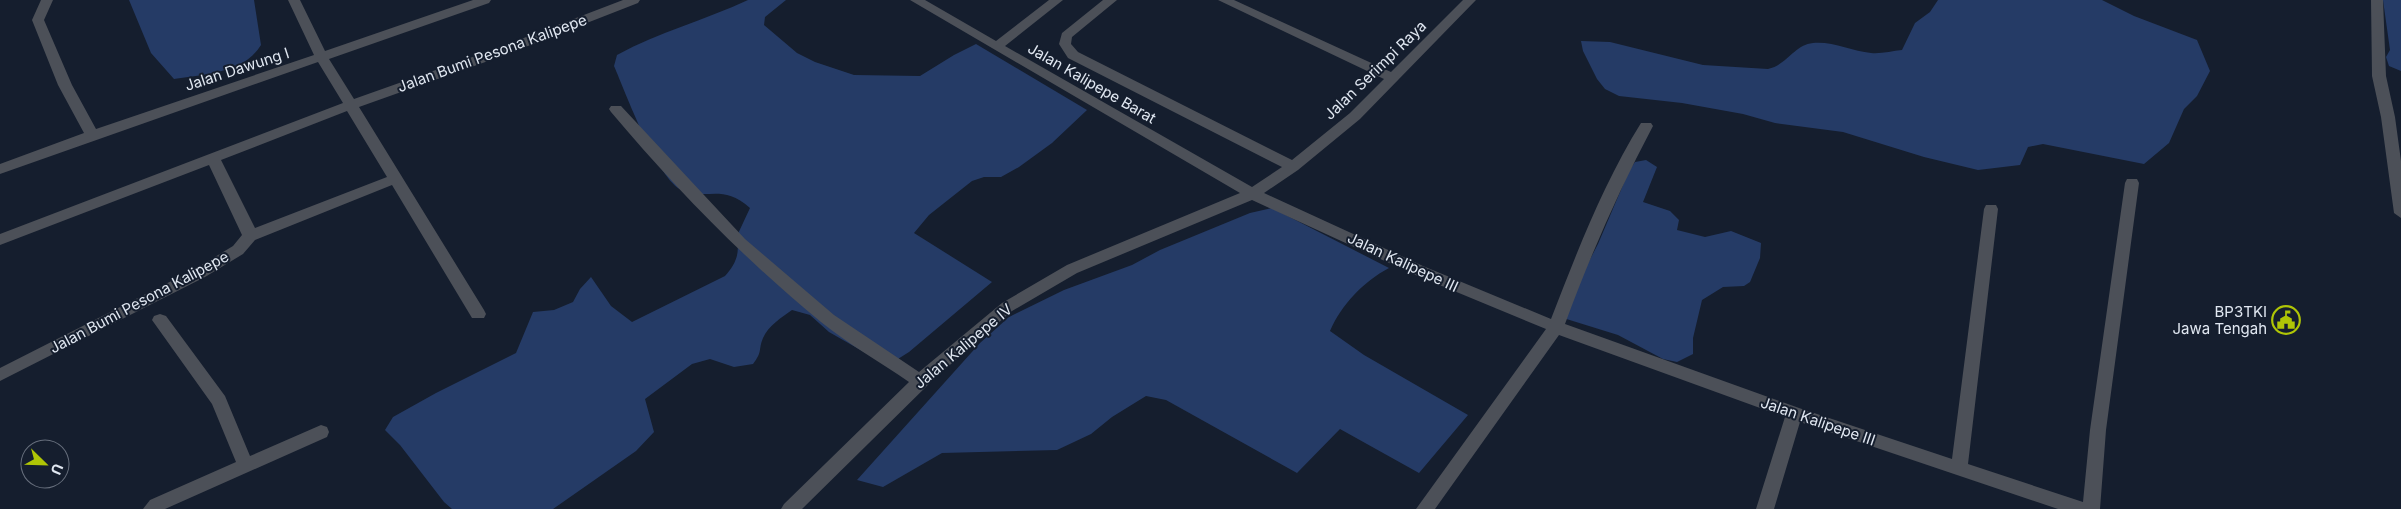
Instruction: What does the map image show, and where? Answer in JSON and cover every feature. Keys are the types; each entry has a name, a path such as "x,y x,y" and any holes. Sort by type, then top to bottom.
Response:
{"street":[{"path":"46,0 38,20 65,85 92,135"},
{"path":"294,0 322,58 478,314"},
{"name":"Jalan Dawung I","path":"0,169 92,135 322,58 485,0"},
{"name":"Jalan Bumi Pesona Kalipepe","path":"0,240 350,105 500,52 634,0"},
{"name":"Jalan Kalipepe Barat","path":"916,0 1252,194"},
{"path":"996,47 1057,0"},
{"path":"1111,0 1066,36 1065,44 1072,54 1293,167"},
{"path":"1224,0 1392,77"},
{"name":"Jalan Serimpi Raya","path":"1252,194 1293,167 1355,116 1470,0"},
{"path":"2376,0 2379,76 2388,117 2401,214"},
{"path":"616,109 740,243 828,319 920,382"},
{"path":"1425,509 1556,327 1582,258 1619,176 1646,126"},
{"path":"213,158 244,219 250,236 396,178"},
{"path":"2091,509 2100,420 2132,183"},
{"name":"Jalan Kalipepe III","path":"1252,194 1348,236 1418,270 1556,327 1794,413 2081,509"},
{"name":"Jalan Kalipepe IV","path":"790,509 920,382 1007,307 1072,269 1252,194"},
{"path":"1959,469 1991,209"},
{"name":"Jalan Bumi Pesona Kalipepe","path":"0,374 200,274 238,250 250,236"},
{"path":"160,320 219,401 245,464"},
{"path":"1765,509 1794,413"},
{"path":"152,509 156,505 245,464 321,432"}],"shaded area":[{"path":"129,0 254,0 261,45 253,55 233,67 210,74 174,79 151,53"},
{"path":"748,0 786,0 765,17 764,25 797,53 815,62 854,75 920,76 976,44 1087,110 1052,143 1019,167 1001,177 984,177 972,181 929,215 914,233 992,282 909,352 890,364 871,356 829,332 810,315 792,310 776,322 765,334 758,356 753,364 734,367 710,359 692,364 645,399 654,432 636,451 553,509 452,509 444,502 400,445 385,430 393,417 516,353 533,312 554,310 573,302 580,289 591,277 611,306 632,322 725,276 732,268 738,249 736,238 750,208 731,196 691,193 682,190 673,183 663,170 643,134 614,66 617,55 633,47"},
{"path":"1938,0 2102,0 2134,16 2197,40 2210,71 2197,96 2184,109 2169,143 2144,164 2043,144 2028,147 2020,165 1978,170 1924,157 1843,132 1775,123 1743,114 1682,103 1619,96 1605,89 1597,79 1583,51 1581,41 1610,42 1703,65 1768,69 1780,64 1801,47 1813,43 1827,43 1871,53 1902,50 1915,23 1930,12"},
{"path":"2383,0 2401,0 2401,71 2389,66 2386,57 2390,50"},
{"path":"1646,160 1657,167 1643,202 1670,211 1679,220 1677,230 1705,237 1731,231 1761,243 1760,258 1750,282 1744,286 1723,287 1702,300 1693,338 1693,354 1677,362 1663,359 1618,335 1560,317 1598,244 1629,171 1635,162"},
{"path":"1272,208 1389,268 1370,280 1354,295 1330,331 1364,355 1468,415 1419,473 1340,429 1297,473 1166,400 1146,396 1112,417 1091,434 1057,450 942,453 883,487 857,480 980,343 1009,317 1064,290 1132,265 1160,250 1250,213"}],"place":[{"name":"BP3TKI Jawa Tengah","path":"2286,320"}]}
